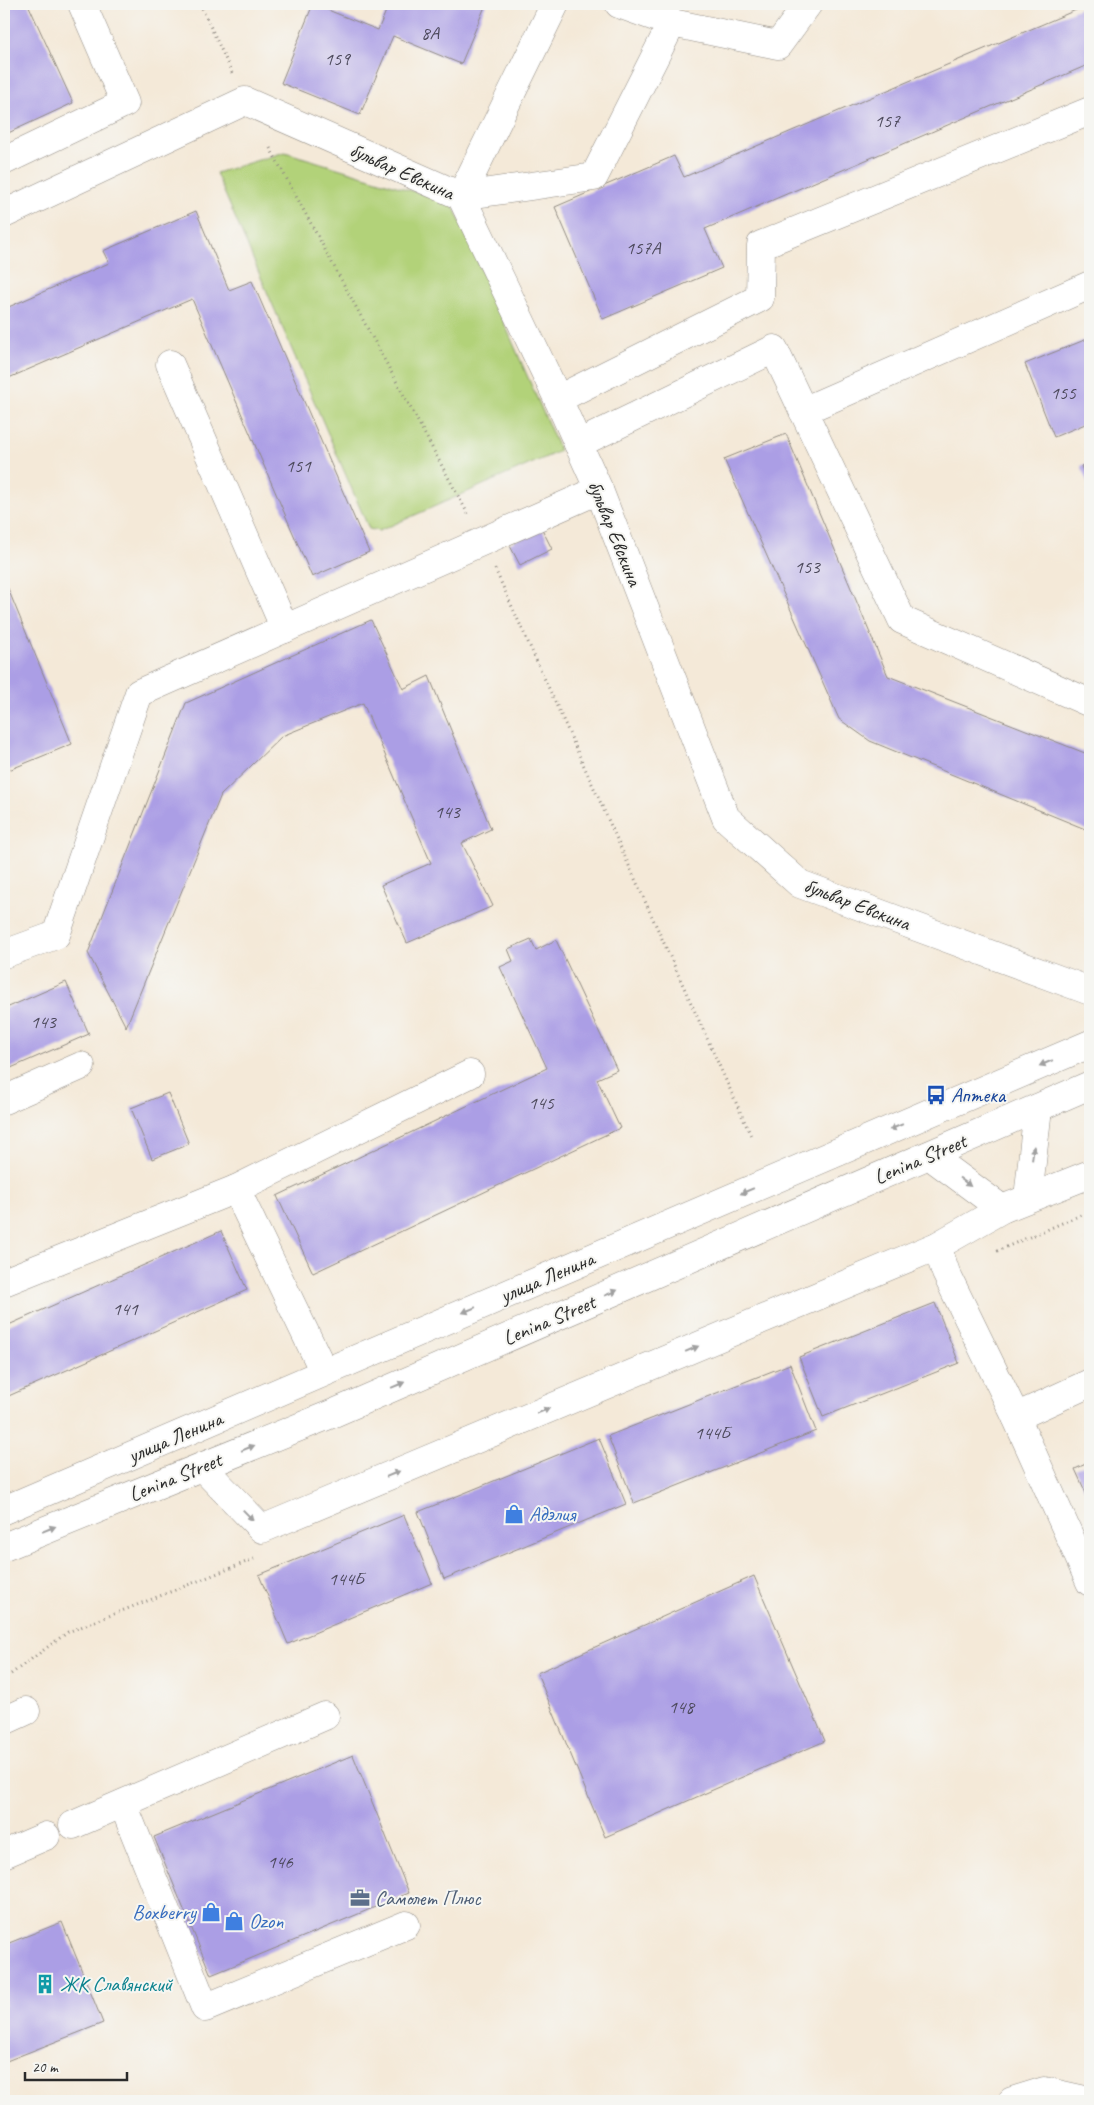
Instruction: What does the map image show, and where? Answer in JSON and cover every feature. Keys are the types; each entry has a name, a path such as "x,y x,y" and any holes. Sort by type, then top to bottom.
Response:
{"street":[{"path":"4,161 126,102 82,4"},
{"path":"461,196 555,4"},
{"path":"619,4 672,23 778,45 808,4"},
{"path":"461,196 594,177 672,23"},
{"path":"4,214 245,101"},
{"name":"бульвар Евскина","path":"245,101 461,196 558,399 599,490 726,818 800,884 1090,991"},
{"path":"558,399 760,298 761,245 1090,111"},
{"path":"803,411 1090,285"},
{"path":"578,444 774,349 902,620 1090,703"},
{"path":"170,364 285,629"},
{"path":"4,954 56,935 139,693 599,490"},
{"name":"улица Ленина","path":"4,1510 1090,1044"},
{"path":"4,1100 81,1066"},
{"path":"4,1282 236,1189 470,1074"},
{"name":"Lenina Street","path":"4,1547 334,1413 1090,1085"},
{"path":"1028,1198 1038,1108"},
{"path":"929,1156 1002,1209"},
{"path":"202,1467 262,1529 937,1246 1002,1209 1090,1174"},
{"path":"236,1189 324,1372"},
{"path":"937,1246 946,1273 1016,1417 1090,1582"},
{"path":"1016,1417 1090,1383"},
{"path":"73,1825 325,1716"},
{"path":"123,1804 205,2008 406,1925"},
{"path":"4,1854 46,1836"},
{"path":"1012,2101 1044,2091 1089,2101"}],"path":[{"path":"200,4 245,101"},
{"path":"268,144 483,542 752,1138"}],"green space":[{"path":"285,152 452,203 560,451 379,531 369,529 216,173"}],"building":[{"path":"4,4 28,4 73,103 6,134 4,131"},
{"path":"313,4 378,30 389,4 486,4 461,64 393,36 360,115 281,83"},
{"path":"1090,4 1090,64 705,229 722,268 603,319 555,207 674,156 684,177"},
{"path":"196,211 229,290 252,281 369,552 312,577 192,299 4,380 4,309 109,263 103,251"},
{"path":"1087,339 1090,348 1090,422 1054,437 1025,364"},
{"path":"786,434 888,676 1090,755 1090,831 870,741 839,719 724,459"},
{"path":"1090,462 1090,489 1081,466"},
{"path":"541,527 552,549 520,565 509,544"},
{"path":"4,579 72,744 4,772"},
{"path":"371,620 403,689 429,676 491,829 462,843 493,906 407,943 381,885 431,863 363,703 282,736 221,795 126,1027 88,953 186,703"},
{"path":"531,939 536,950 556,940 617,1070 597,1079 620,1128 313,1273 277,1196 547,1068 500,967 513,961 508,949"},
{"path":"66,982 89,1034 4,1071 4,1009"},
{"path":"168,1093 189,1144 152,1159 131,1108"},
{"path":"221,1231 247,1290 4,1398 4,1327"},
{"path":"935,1303 959,1363 823,1417 799,1357"},
{"path":"790,1364 816,1431 634,1503 608,1436"},
{"path":"599,1438 626,1504 444,1579 418,1512"},
{"path":"1090,1462 1090,1502 1075,1469"},
{"path":"404,1515 432,1583 288,1644 259,1575"},
{"path":"754,1576 825,1741 605,1837 537,1673"},
{"path":"353,1755 409,1893 211,1975 154,1837"},
{"name":"ЖК Славянский","path":"62,1922 103,2023 4,2062 4,1945"}],"place":[{"name":"Аптека","path":"936,1095"},
{"name":"Адэлия","path":"514,1514"},
{"name":"Самолет Плюс","path":"360,1898"},
{"name":"Boxberry","path":"211,1912"},
{"name":"Ozon","path":"234,1921"},
{"name":"ЖК Славянский","path":"45,1984"}]}
